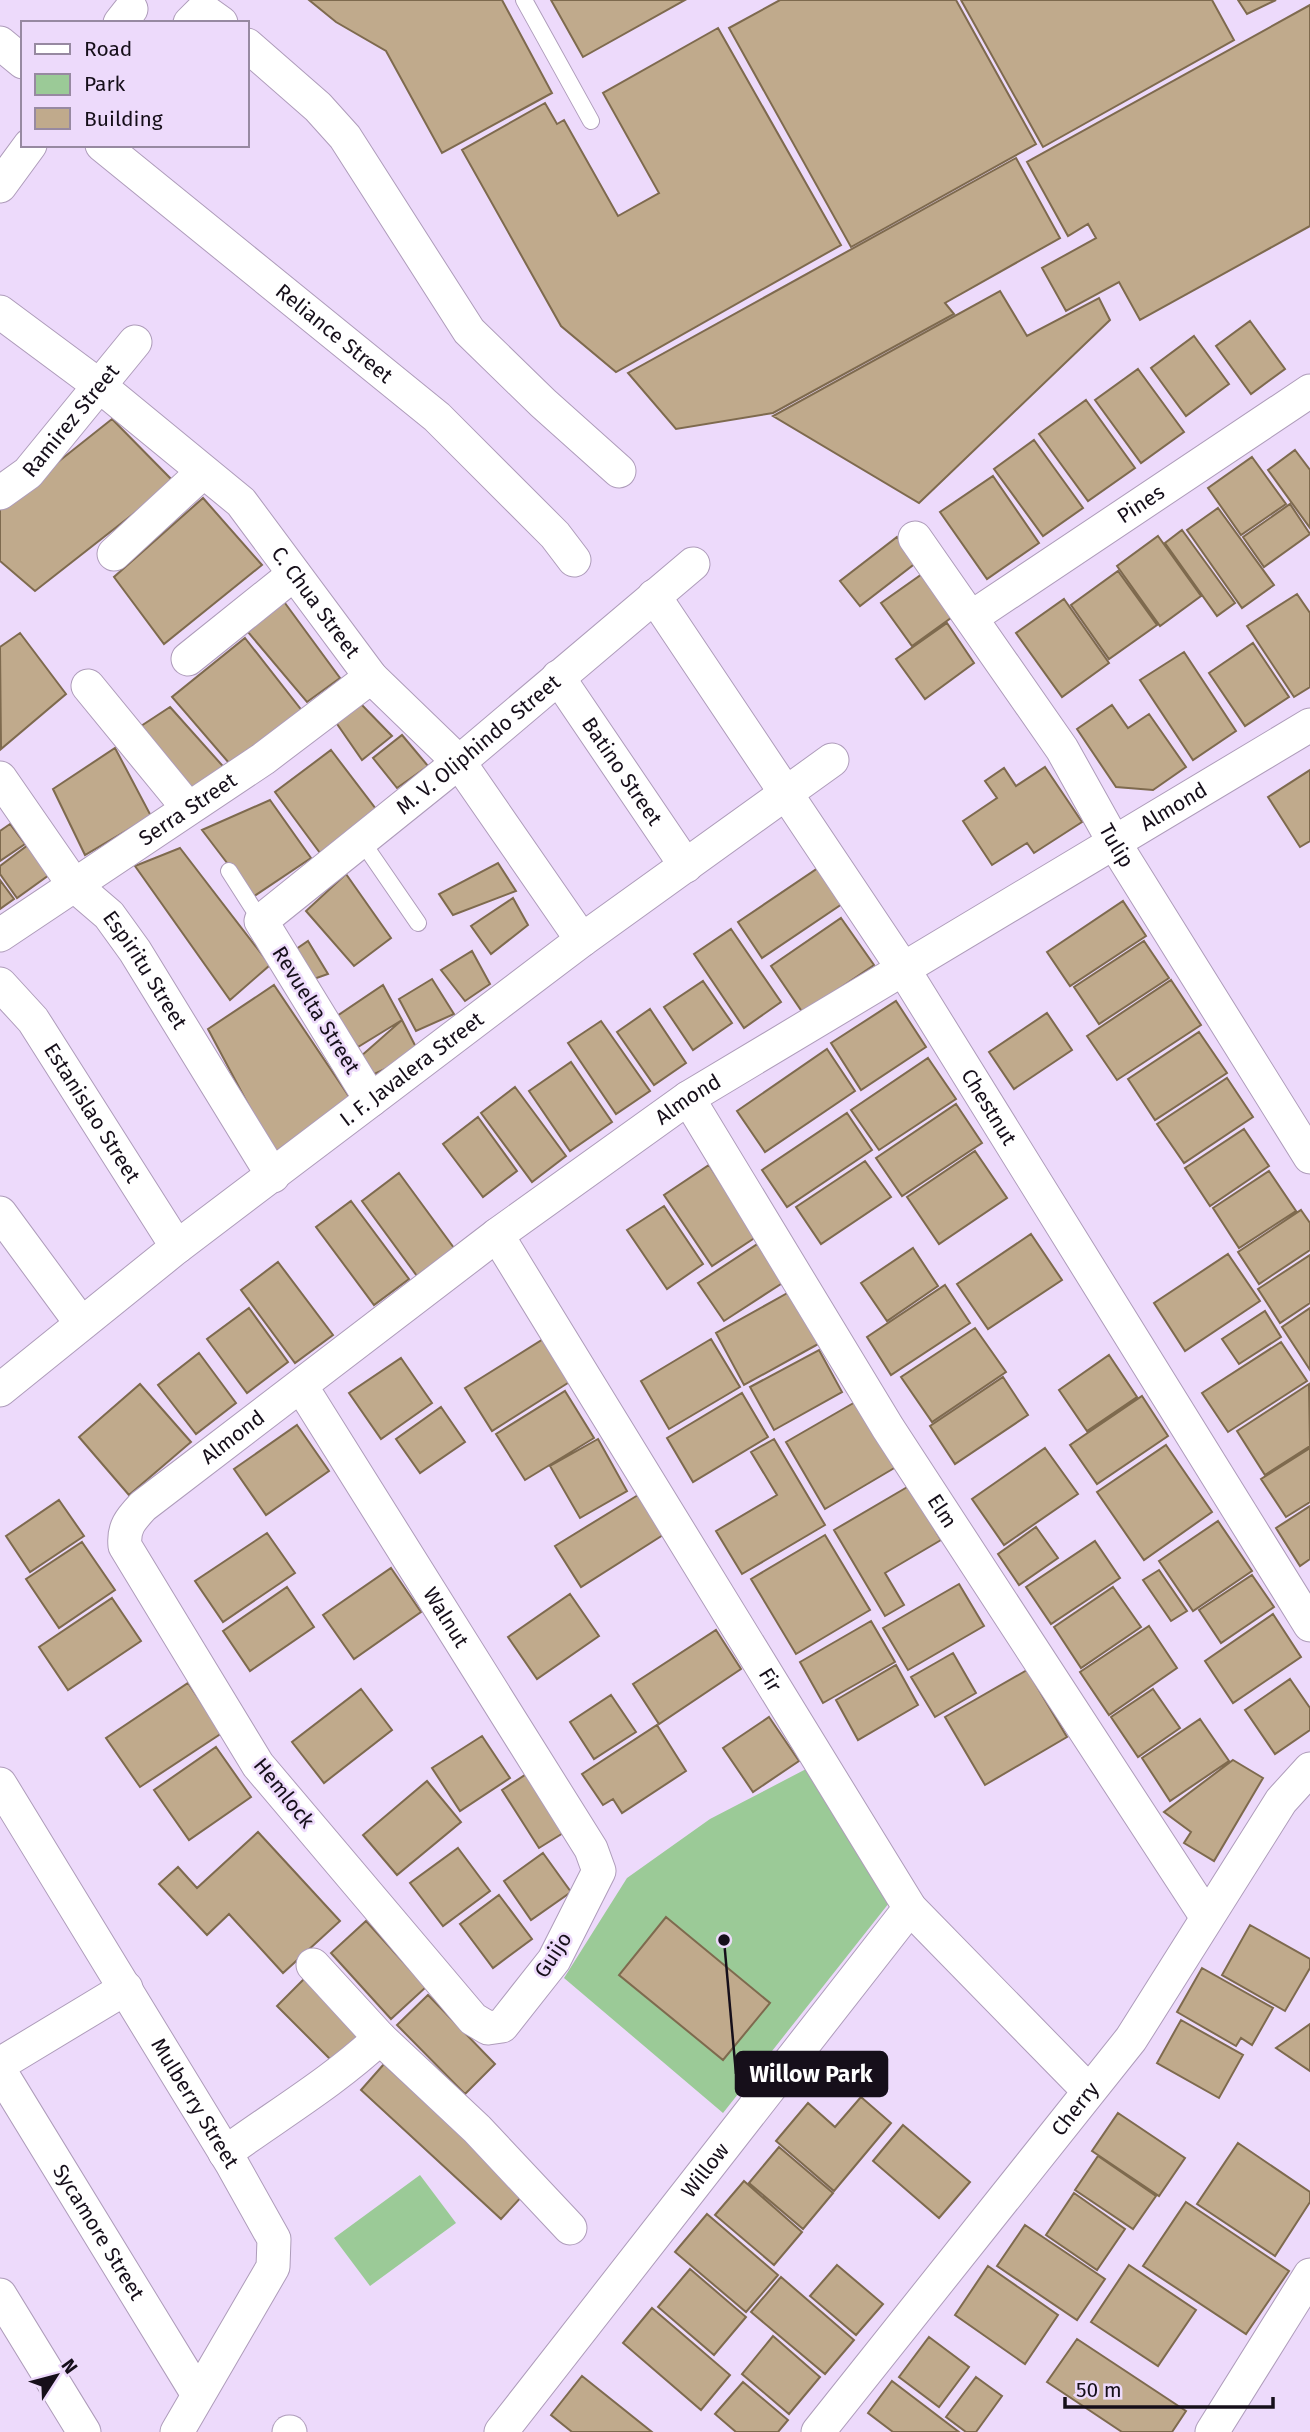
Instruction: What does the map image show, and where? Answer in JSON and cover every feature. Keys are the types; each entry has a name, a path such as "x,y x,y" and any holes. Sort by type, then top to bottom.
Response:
{"street":[{"path":"192,21 203,10 218,21"},
{"path":"0,43 21,60"},
{"path":"248,46 318,107 345,137 469,331 543,403 619,471"},
{"path":"0,186 29,147"},
{"name":"Reliance Street","path":"105,147 437,417 564,548"},
{"name":"C. Chua Street","path":"0,312 101,387 241,502 371,677 459,762 582,940"},
{"name":"Ramirez Street","path":"0,494 28,473 101,387 135,342"},
{"name":"Pines","path":"972,617 1310,390"},
{"path":"114,554 203,472"},
{"name":"Tulip","path":"915,538 1062,749 1115,844 1305,1135"},
{"name":"M. V. Oliphindo Street","path":"261,921 459,762 693,564"},
{"path":"188,659 294,574"},
{"name":"Chestnut","path":"654,596 902,967 1310,1625"},
{"name":"Serra Street","path":"0,935 263,759 371,677"},
{"name":"Batino Street","path":"558,677 686,866"},
{"path":"88,686 188,808"},
{"name":"Almond","path":"125,1546 123,1535 128,1522 143,1506 497,1235 688,1098 902,967 1115,844 1310,725"},
{"name":"I. F. Javalera Street","path":"4,1380 582,940 832,760"},
{"name":"Espiritu Street","path":"0,778 74,885 109,915 135,951 273,1176"},
{"name":"Revuelta Street","path":"261,921 371,1100"},
{"name":"Estanislao Street","path":"0,984 33,1020 177,1247"},
{"name":"Elm","path":"688,1098 888,1428 1206,1916"},
{"path":"0,1213 80,1323"},
{"name":"Fir","path":"497,1235 910,1908 1088,2090"},
{"name":"Walnut","path":"301,1387 591,1849"},
{"name":"Hemlock","path":"125,1546 258,1765 473,2019"},
{"name":"Cherry","path":"818,2432 1130,2039 1281,1801 1310,1769"},
{"name":"Mulberry Street","path":"0,1784 126,1988 274,2239 273,2267 197,2393 177,2432"},
{"name":"Guijo","path":"473,2019 488,2028 502,2026 554,1960 599,1871 591,1849"},
{"name":"Willow","path":"501,2432 910,1908"},
{"path":"313,1965 380,2038 477,2129 570,2228"},
{"path":"0,2064 126,1988"},
{"path":"225,2153 310,2091 346,2071 380,2038"},
{"name":"Sycamore Street","path":"0,2071 197,2393"},
{"path":"1212,2432 1310,2275"},
{"path":"0,2295 84,2432"}],"lane":[{"path":"524,0 591,121"},
{"path":"361,841 418,923"},
{"path":"229,871 261,921"}],"green space":[{"path":"808,1768 889,1903 723,2113 564,1978 627,1878 710,1819"},
{"path":"420,2175 456,2223 370,2286 334,2238"}],"building":[{"path":"309,0 502,0 552,93 442,153 386,51 336,22"},
{"path":"551,0 685,0 583,57"},
{"path":"780,0 956,0 1036,144 851,247 729,28"},
{"path":"961,0 1212,0 1234,40 1043,147"},
{"path":"1238,0 1276,0 1247,14"},
{"path":"1310,5 1310,226 1140,320 1119,282 1066,311 1042,268 1096,238 1088,224 1068,236 1027,162"},
{"path":"718,28 841,245 616,372 561,326 462,150 545,103 557,124 564,120 618,216 659,193 603,93"},
{"path":"1016,158 1060,238 945,303 954,314 773,413 676,429 628,373"},
{"path":"1000,291 1027,336 1099,298 1110,320 919,503 773,416"},
{"path":"1250,321 1285,369 1251,394 1216,346"},
{"path":"1194,336 1229,384 1186,416 1151,368"},
{"path":"1138,369 1184,432 1141,463 1095,400"},
{"path":"1086,400 1135,468 1088,501 1039,434"},
{"path":"112,419 174,482 35,591 0,561 0,508"},
{"path":"1034,440 1083,508 1043,536 994,469"},
{"path":"1295,450 1310,470 1310,528 1268,470"},
{"path":"1252,457 1286,504 1241,535 1208,488"},
{"path":"993,476 1039,543 987,579 940,512"},
{"path":"203,498 262,565 164,644 114,577"},
{"path":"1290,504 1310,534 1264,567 1243,537"},
{"path":"1218,508 1274,585 1242,608 1187,530"},
{"path":"1182,530 1235,603 1217,616 1165,543"},
{"path":"1158,536 1201,596 1160,626 1117,566"},
{"path":"897,537 917,562 860,606 840,581"},
{"path":"1118,571 1157,625 1109,659 1071,605"},
{"path":"925,572 955,615 912,646 881,603"},
{"path":"1297,594 1310,613 1310,687 1294,697 1247,626"},
{"path":"282,599 340,678 307,702 248,632"},
{"path":"1064,599 1109,663 1062,697 1016,633"},
{"path":"947,623 974,663 925,699 896,659"},
{"path":"20,633 66,694 1,749 0,647"},
{"path":"245,638 303,712 229,763 172,697"},
{"path":"1253,643 1289,697 1245,726 1209,673"},
{"path":"1184,652 1236,731 1193,760 1140,680"},
{"path":"359,702 392,736 362,760 335,721"},
{"path":"1112,705 1128,728 1149,714 1186,767 1153,790 1116,787 1077,729"},
{"path":"170,707 229,773 185,797 135,730"},
{"path":"402,735 428,766 397,788 373,758"},
{"path":"115,748 151,816 85,855 53,789"},
{"path":"331,750 382,817 320,853 275,792"},
{"path":"1045,767 1082,822 1034,853 1027,843 992,865 963,821 997,798 985,781 1004,768 1016,786"},
{"path":"1310,770 1310,841 1300,847 1268,797"},
{"path":"270,800 311,858 253,897 202,830"},
{"path":"10,824 25,844 0,861 0,831"},
{"path":"28,845 49,875 17,898 0,874 0,866"},
{"path":"180,848 270,965 230,1000 135,866"},
{"path":"498,863 516,891 453,915 439,894"},
{"path":"821,866 845,902 762,958 738,922"},
{"path":"346,874 391,938 354,966 306,911"},
{"path":"0,880 14,899 0,909"},
{"path":"513,898 528,925 491,954 471,926"},
{"path":"1123,901 1146,936 1070,986 1047,952"},
{"path":"841,918 874,965 803,1013 771,966"},
{"path":"731,929 781,1002 744,1028 694,954"},
{"path":"308,941 328,974 308,981 289,954"},
{"path":"1144,941 1169,978 1099,1024 1074,987"},
{"path":"472,951 490,984 465,1001 441,970"},
{"path":"432,979 454,1014 416,1031 399,999"},
{"path":"1171,980 1201,1025 1117,1080 1087,1036"},
{"path":"703,981 732,1023 693,1050 664,1007"},
{"path":"274,985 350,1098 274,1153 208,1029"},
{"path":"383,985 402,1020 358,1047 334,1018"},
{"path":"896,1001 926,1047 861,1090 831,1043"},
{"path":"650,1009 686,1063 654,1085 617,1032"},
{"path":"1047,1013 1072,1050 1014,1089 989,1052"},
{"path":"402,1020 419,1053 368,1077 360,1057"},
{"path":"601,1021 650,1091 616,1114 568,1043"},
{"path":"1199,1032 1227,1073 1155,1120 1128,1079"},
{"path":"827,1049 855,1091 765,1152 737,1111"},
{"path":"928,1058 956,1099 879,1150 851,1110"},
{"path":"571,1062 612,1122 570,1151 529,1091"},
{"path":"1227,1078 1253,1117 1184,1163 1157,1124"},
{"path":"515,1087 566,1156 532,1182 481,1113"},
{"path":"956,1104 982,1143 902,1196 876,1158"},
{"path":"847,1113 872,1150 787,1207 762,1170"},
{"path":"478,1117 517,1171 483,1197 443,1144"},
{"path":"1244,1129 1269,1166 1210,1206 1185,1168"},
{"path":"975,1151 1007,1198 939,1244 907,1197"},
{"path":"865,1161 891,1197 821,1244 796,1207"},
{"path":"709,1165 756,1237 712,1266 664,1195"},
{"path":"1269,1171 1296,1211 1239,1248 1213,1208"},
{"path":"399,1173 454,1248 417,1276 362,1201"},
{"path":"351,1201 409,1279 374,1305 316,1227"},
{"path":"664,1206 703,1264 667,1289 627,1230"},
{"path":"1301,1210 1310,1223 1310,1250 1259,1284 1238,1252"},
{"path":"1031,1234 1062,1280 988,1329 957,1284"},
{"path":"759,1243 784,1282 724,1321 698,1283"},
{"path":"913,1248 938,1286 887,1321 861,1283"},
{"path":"1228,1254 1260,1301 1185,1351 1154,1303"},
{"path":"1310,1255 1310,1303 1280,1323 1258,1289"},
{"path":"278,1262 333,1335 295,1363 241,1290"},
{"path":"945,1285 970,1323 891,1375 867,1337"},
{"path":"791,1291 820,1343 744,1385 716,1333"},
{"path":"249,1308 288,1362 247,1393 207,1339"},
{"path":"1310,1308 1310,1370 1282,1327"},
{"path":"1265,1311 1281,1337 1239,1364 1222,1339"},
{"path":"975,1328 1006,1372 932,1422 901,1377"},
{"path":"545,1338 571,1381 492,1431 465,1388"},
{"path":"711,1339 740,1387 669,1429 641,1381"},
{"path":"1281,1342 1307,1381 1228,1432 1202,1393"},
{"path":"819,1350 842,1392 774,1430 750,1387"},
{"path":"199,1353 236,1403 196,1434 158,1385"},
{"path":"1109,1355 1137,1397 1087,1431 1059,1390"},
{"path":"401,1358 432,1403 381,1439 349,1393"},
{"path":"1003,1377 1028,1415 955,1464 930,1426"},
{"path":"140,1384 191,1442 129,1495 79,1437"},
{"path":"1309,1384 1310,1446 1265,1475 1237,1431"},
{"path":"565,1391 594,1438 525,1480 496,1434"},
{"path":"742,1393 768,1437 693,1482 667,1438"},
{"path":"1142,1396 1168,1436 1097,1484 1070,1445"},
{"path":"857,1401 896,1467 825,1509 786,1442"},
{"path":"441,1407 465,1442 420,1473 396,1439"},
{"path":"297,1425 329,1471 266,1515 234,1469"},
{"path":"598,1439 627,1491 580,1518 550,1466"},
{"path":"774,1439 825,1525 742,1574 716,1531 777,1495 751,1452"},
{"path":"1166,1445 1212,1512 1144,1560 1097,1492"},
{"path":"1045,1448 1078,1494 1004,1545 972,1499"},
{"path":"1310,1448 1310,1502 1286,1517 1261,1479"},
{"path":"909,1486 941,1540 885,1573 904,1605 885,1616 834,1530"},
{"path":"638,1495 663,1535 581,1587 555,1546"},
{"path":"59,1500 84,1536 30,1572 6,1536"},
{"path":"1310,1506 1310,1559 1300,1566 1276,1528"},
{"path":"1218,1521 1252,1571 1193,1611 1159,1561"},
{"path":"1036,1527 1058,1558 1019,1585 998,1554"},
{"path":"267,1533 295,1573 223,1622 195,1581"},
{"path":"825,1535 870,1610 796,1654 751,1579"},
{"path":"1095,1541 1120,1578 1051,1624 1026,1587"},
{"path":"82,1542 115,1590 59,1628 26,1579"},
{"path":"391,1568 421,1612 354,1659 323,1615"},
{"path":"1159,1570 1187,1611 1171,1621 1143,1580"},
{"path":"1252,1575 1274,1607 1221,1643 1199,1610"},
{"path":"959,1584 984,1626 908,1670 883,1628"},
{"path":"287,1587 314,1627 250,1671 223,1631"},
{"path":"1113,1587 1141,1627 1081,1668 1054,1627"},
{"path":"570,1594 599,1636 537,1679 508,1637"},
{"path":"112,1598 141,1641 68,1690 39,1647"},
{"path":"1273,1614 1301,1657 1233,1703 1205,1661"},
{"path":"871,1621 895,1662 823,1703 800,1662"},
{"path":"1149,1626 1177,1668 1109,1715 1080,1672"},
{"path":"716,1630 741,1669 659,1724 633,1684"},
{"path":"953,1653 976,1693 935,1717 911,1677"},
{"path":"896,1665 918,1705 858,1740 836,1700"},
{"path":"1027,1670 1067,1737 985,1785 945,1717"},
{"path":"1290,1679 1310,1708 1310,1730 1275,1754 1245,1710"},
{"path":"188,1683 222,1733 140,1787 106,1738"},
{"path":"361,1689 392,1730 324,1783 292,1742"},
{"path":"1153,1689 1180,1728 1138,1757 1111,1717"},
{"path":"611,1695 636,1732 594,1759 570,1722"},
{"path":"769,1717 799,1761 753,1792 723,1748"},
{"path":"1200,1719 1229,1761 1170,1801 1142,1758"},
{"path":"657,1725 686,1771 622,1813 613,1799 603,1805 582,1774"},
{"path":"482,1736 510,1778 460,1811 432,1768"},
{"path":"216,1747 251,1797 189,1840 154,1790"},
{"path":"1233,1760 1263,1778 1214,1861 1184,1843 1191,1832 1164,1812"},
{"path":"531,1771 568,1830 539,1848 502,1790"},
{"path":"427,1781 461,1822 397,1875 363,1835"},
{"path":"258,1832 340,1921 283,1973 229,1914 207,1935 159,1884 178,1867 197,1888"},
{"path":"458,1848 490,1891 443,1926 410,1883"},
{"path":"543,1853 571,1892 531,1920 504,1881"},
{"path":"499,1895 532,1939 493,1968 460,1924"},
{"path":"666,1917 770,2003 723,2060 619,1975"},
{"path":"366,1921 426,1987 391,2019 331,1953"},
{"path":"1250,1925 1310,1959 1310,1968 1285,2011 1222,1975"},
{"path":"1202,1968 1273,2008 1252,2045 1241,2038 1236,2046 1177,2012"},
{"path":"306,1977 363,2034 334,2063 277,2006"},
{"path":"428,1995 495,2064 465,2094 397,2025"},
{"path":"1181,2020 1243,2055 1219,2098 1157,2063"},
{"path":"1310,2024 1310,2071 1276,2048"},
{"path":"384,2064 524,2194 501,2219 361,2090"},
{"path":"861,2097 891,2123 834,2191 776,2141 808,2103 835,2127"},
{"path":"1118,2113 1185,2158 1159,2196 1092,2151"},
{"path":"903,2125 970,2182 939,2218 873,2161"},
{"path":"1238,2143 1310,2192 1310,2202 1275,2256 1197,2204"},
{"path":"779,2147 833,2193 803,2229 749,2183"},
{"path":"1098,2156 1156,2196 1133,2229 1075,2190"},
{"path":"744,2181 802,2232 774,2265 715,2215"},
{"path":"1074,2193 1125,2229 1097,2270 1046,2235"},
{"path":"1186,2202 1289,2271 1246,2334 1143,2266"},
{"path":"707,2214 778,2275 746,2312 675,2252"},
{"path":"1025,2225 1105,2279 1077,2320 997,2266"},
{"path":"837,2265 883,2304 856,2335 810,2296"},
{"path":"1129,2265 1196,2310 1158,2366 1091,2322"},
{"path":"988,2266 1058,2315 1025,2364 955,2315"},
{"path":"690,2269 746,2317 714,2355 658,2307"},
{"path":"781,2277 854,2340 825,2374 751,2312"},
{"path":"652,2308 730,2375 701,2410 623,2343"},
{"path":"773,2336 820,2377 789,2414 742,2374"},
{"path":"929,2337 969,2367 939,2407 899,2377"},
{"path":"1077,2339 1186,2411 1172,2432 1122,2432 1047,2382"},
{"path":"582,2376 652,2432 572,2432 551,2415"},
{"path":"976,2377 1002,2396 976,2432 966,2432 946,2417"},
{"path":"892,2381 959,2432 893,2432 868,2413"},
{"path":"743,2382 788,2420 778,2432 736,2432 715,2414"}],"place":[{"name":"Willow Park","path":"724,1940"}]}
